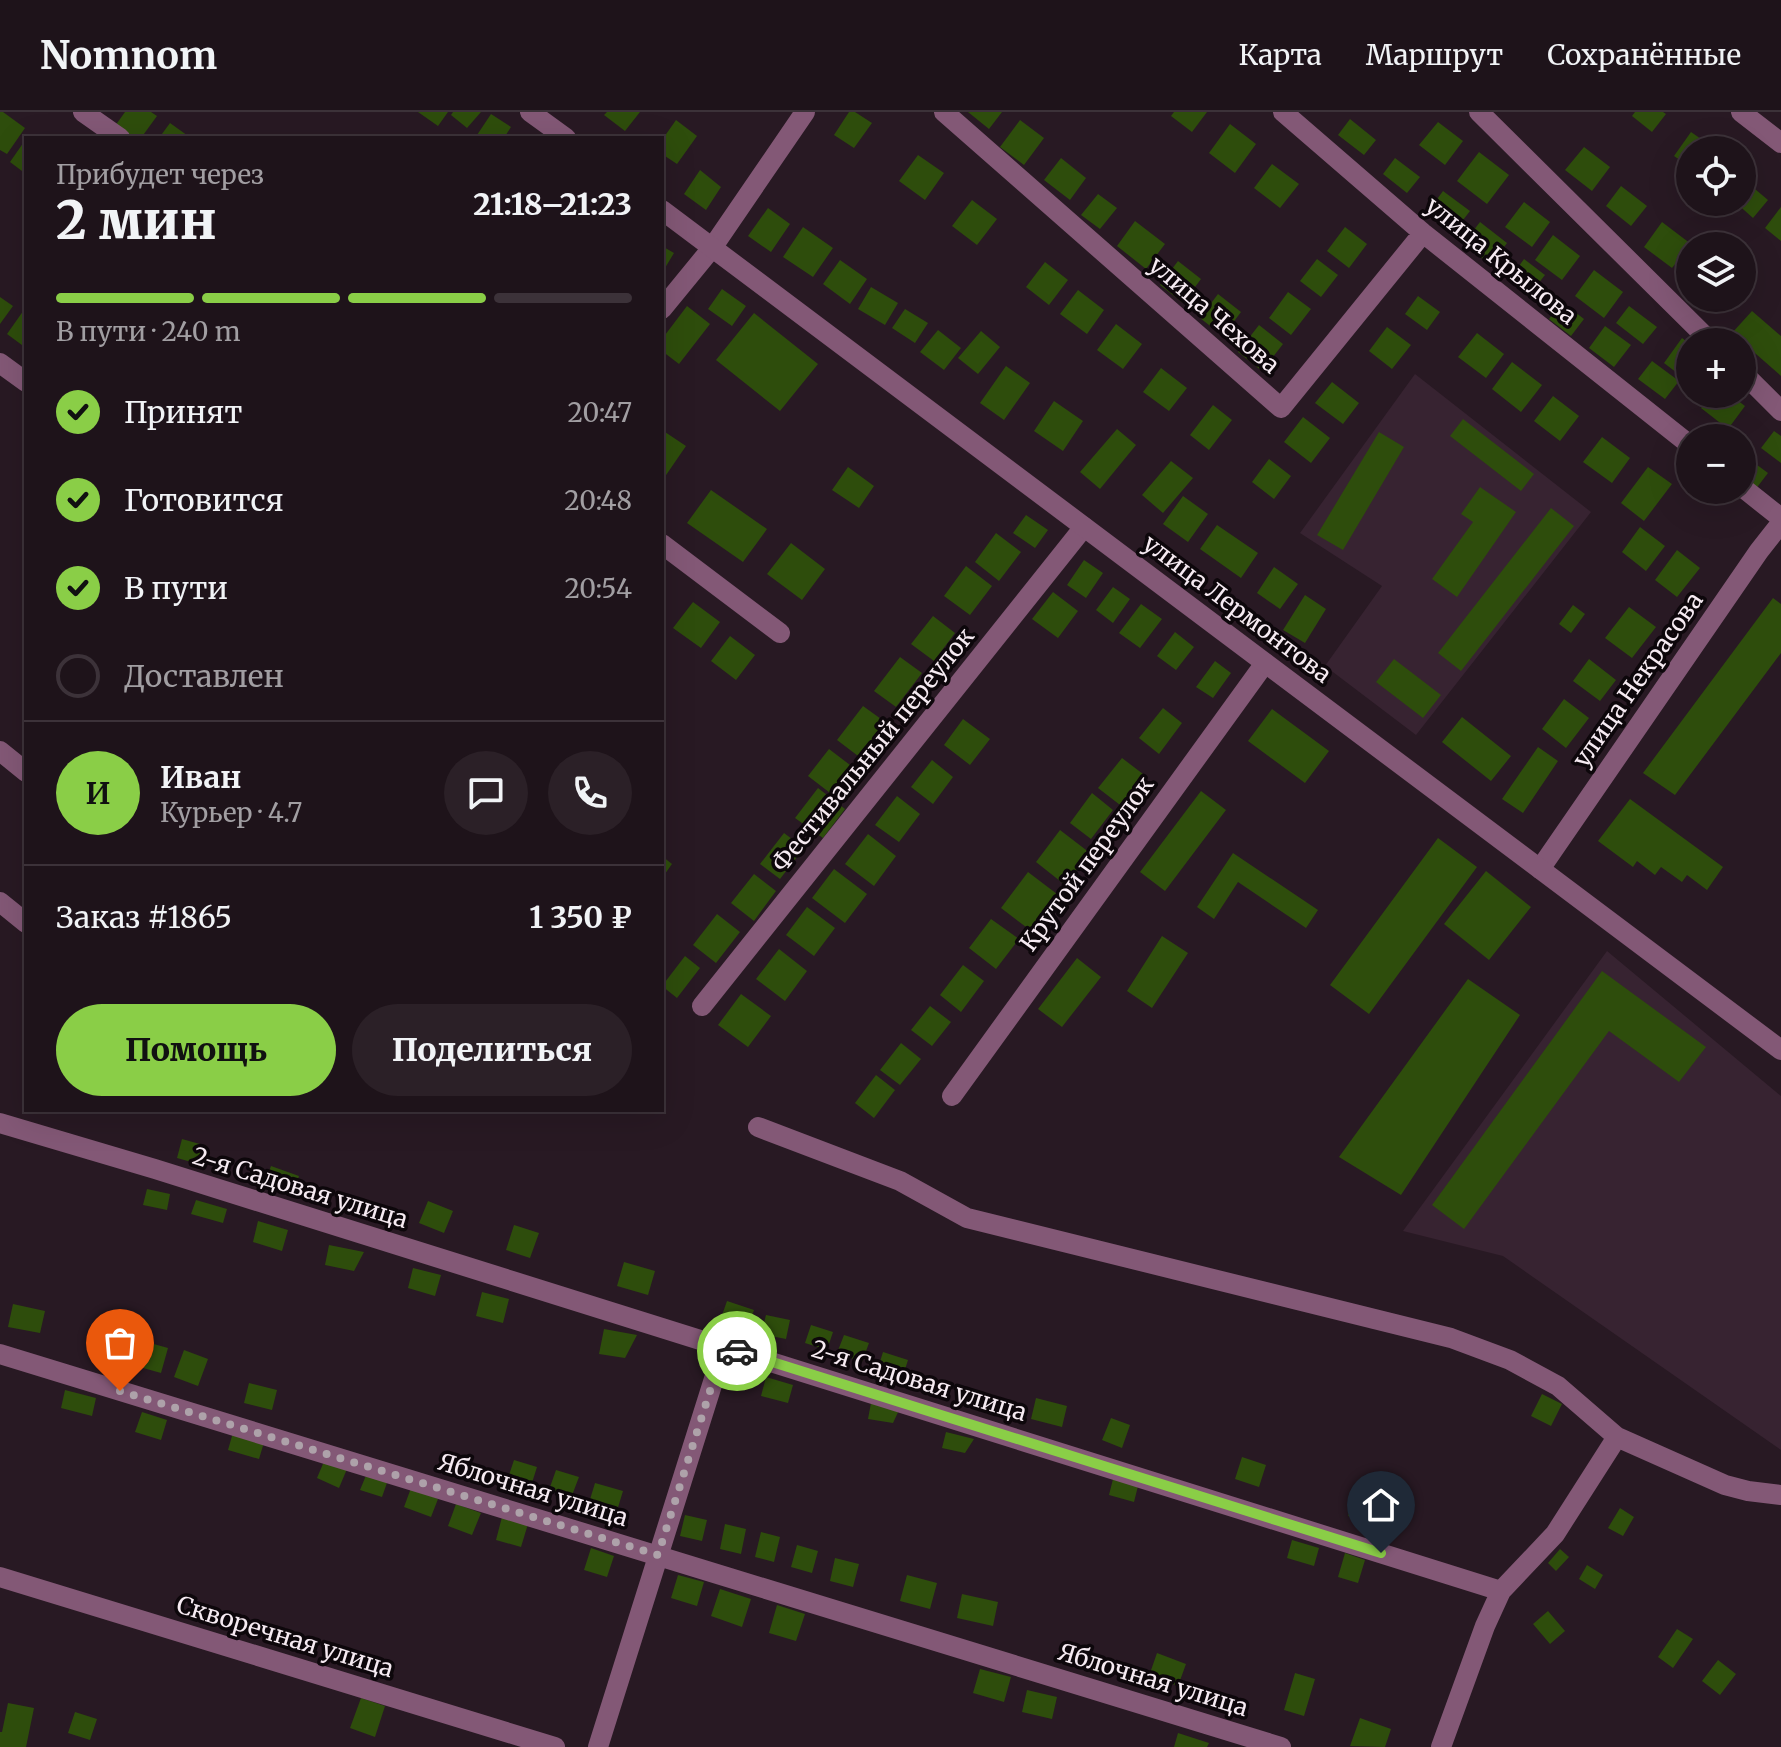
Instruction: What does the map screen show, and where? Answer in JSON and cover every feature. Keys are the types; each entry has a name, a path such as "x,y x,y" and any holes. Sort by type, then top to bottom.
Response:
{"street":[{"path":"83,112 117,136"},
{"path":"530,112 563,136"},
{"path":"664,307 712,248 805,112"},
{"name":"улица Чехова","path":"944,112 1281,408 1423,233"},
{"name":"улица Крылова","path":"1283,112 1423,233 1676,434"},
{"path":"1479,112 1697,328"},
{"path":"1741,112 1781,143"},
{"name":"улица Лермонтова","path":"664,212 1781,1050"},
{"path":"0,363 24,381"},
{"path":"1756,386 1781,411"},
{"path":"1756,499 1781,520"},
{"name":"улица Некрасова","path":"1540,869 1781,520"},
{"name":"Фестивальный переулок","path":"702,1006 1084,527"},
{"path":"664,546 780,633"},
{"name":"Крутой переулок","path":"952,1096 1265,663"},
{"path":"0,751 24,770"},
{"path":"0,902 24,921"},
{"name":"2-я Садовая улица","path":"0,1123 1501,1591"},
{"path":"758,1127 900,1181 967,1218 1451,1338 1510,1360 1558,1386 1617,1437 1725,1485 1781,1495"},
{"path":"598,1747 724,1347"},
{"name":"Яблочная улица","path":"0,1354 1281,1747"},
{"path":"1441,1747 1501,1591 1555,1534 1617,1437"},
{"name":"Скворечная улица","path":"0,1577 555,1747"}],"shaded area":[{"path":"1415,374 1591,512 1416,735 1325,666 1382,586 1300,533"},
{"path":"1607,951 1781,1096 1781,1450 1503,1256 1403,1231"}],"building":[{"path":"0,112 25,128 7,154 0,150"},
{"path":"125,112 151,112 157,116 142,136 129,136 115,126"},
{"path":"418,112 448,112 438,126"},
{"path":"453,112 481,112 467,128 451,115"},
{"path":"607,112 640,112 625,131 604,115"},
{"path":"849,112 855,112 872,123 854,148 834,135"},
{"path":"968,112 1002,112 989,129"},
{"path":"1174,112 1207,112 1192,132 1171,116"},
{"path":"1635,112 1666,114 1652,132 1632,116"},
{"path":"491,114 511,127 505,136 476,136"},
{"path":"1350,119 1376,140 1364,155 1338,135"},
{"path":"676,120 697,136 677,164 664,155 664,137"},
{"path":"1020,120 1044,138 1024,165 1000,147"},
{"path":"1438,122 1463,141 1445,165 1419,145"},
{"path":"170,123 188,136 160,136"},
{"path":"1230,124 1256,144 1235,173 1209,153"},
{"path":"24,142 24,172 10,162"},
{"path":"1584,147 1610,167 1592,191 1565,170"},
{"path":"1479,152 1509,175 1487,204 1457,181"},
{"path":"918,155 944,173 925,200 899,181"},
{"path":"1061,158 1086,178 1070,200 1044,180"},
{"path":"1395,158 1420,177 1407,193 1383,174"},
{"path":"1272,164 1299,184 1280,208 1254,188"},
{"path":"700,170 721,187 706,210 684,194"},
{"path":"1621,186 1647,206 1631,226 1606,206"},
{"path":"1756,190 1768,200 1756,214"},
{"path":"1443,191 1470,211 1453,233 1427,213"},
{"path":"1098,194 1117,208 1100,229 1081,215"},
{"path":"972,200 997,219 977,245 952,226"},
{"path":"1524,202 1550,222 1532,247 1505,227"},
{"path":"1781,207 1781,241 1765,228"},
{"path":"768,208 790,224 771,252 748,236"},
{"path":"1135,221 1165,244 1146,269 1117,246"},
{"path":"1480,222 1507,243 1491,265 1463,244"},
{"path":"1662,222 1676,233 1676,263 1672,268 1644,247"},
{"path":"803,227 833,248 813,277 783,257"},
{"path":"1345,227 1367,244 1349,268 1327,251"},
{"path":"1553,235 1580,256 1562,280 1535,260"},
{"path":"664,247 674,253 664,270"},
{"path":"1317,259 1338,275 1321,297 1300,281"},
{"path":"1524,259 1545,275 1529,295 1509,280"},
{"path":"840,260 867,279 850,304 823,284"},
{"path":"1178,261 1201,279 1183,303 1160,285"},
{"path":"1045,262 1068,280 1049,305 1026,287"},
{"path":"1594,270 1623,292 1604,318 1575,296"},
{"path":"871,287 898,303 885,325 858,309"},
{"path":"722,289 746,306 732,326 708,309"},
{"path":"1078,290 1104,310 1087,334 1060,314"},
{"path":"1288,292 1311,309 1291,335 1269,318"},
{"path":"1218,294 1241,312 1223,336 1200,318"},
{"path":"1418,296 1440,312 1427,330 1405,314"},
{"path":"0,297 13,306 0,324"},
{"path":"1562,302 1584,319 1571,336 1549,319"},
{"path":"687,306 710,324 679,364 664,353 664,336"},
{"path":"1629,306 1657,327 1643,344 1616,323"},
{"path":"905,309 928,323 915,343 892,328"},
{"path":"24,310 24,347 7,334"},
{"path":"1753,312 1781,336 1781,376 1756,354 1756,328 1737,328"},
{"path":"754,313 818,364 780,411 716,360"},
{"path":"1116,324 1142,344 1123,369 1097,350"},
{"path":"1259,325 1283,344 1262,371 1238,352"},
{"path":"1605,326 1631,345 1614,367 1589,348"},
{"path":"1387,327 1411,345 1392,369 1369,351"},
{"path":"938,330 961,348 944,370 920,352"},
{"path":"981,331 1000,347 978,374 958,358"},
{"path":"1477,333 1504,354 1486,378 1458,357"},
{"path":"1676,346 1676,372 1664,363"},
{"path":"1652,361 1676,379 1676,385 1665,399 1638,379"},
{"path":"1512,362 1542,385 1521,412 1492,389"},
{"path":"1006,366 1030,383 1004,420 980,403"},
{"path":"1161,368 1187,388 1169,411 1143,392"},
{"path":"1332,382 1359,403 1343,424 1315,403"},
{"path":"1553,396 1579,416 1560,441 1534,421"},
{"path":"1054,401 1083,421 1063,451 1034,431"},
{"path":"1213,405 1232,420 1209,450 1190,435"},
{"path":"1701,408 1744,408 1732,424 1722,424"},
{"path":"1303,417 1330,438 1311,463 1284,442"},
{"path":"1463,419 1534,474 1521,491 1450,436"},
{"path":"1117,429 1136,445 1100,489 1080,472"},
{"path":"664,431 686,446 664,478"},
{"path":"1774,431 1781,436 1781,463 1761,448"},
{"path":"1379,432 1404,447 1343,550 1317,535"},
{"path":"1602,437 1630,458 1612,483 1583,462"},
{"path":"1269,459 1291,476 1274,499 1252,482"},
{"path":"1171,461 1193,478 1163,513 1142,495"},
{"path":"1756,464 1768,473 1756,489"},
{"path":"848,467 874,486 859,508 832,490"},
{"path":"1648,467 1672,484 1644,521 1621,503"},
{"path":"1480,487 1516,512 1457,597 1432,579 1473,522 1461,514"},
{"path":"711,490 767,529 743,562 687,523"},
{"path":"1183,496 1208,514 1188,542 1163,524"},
{"path":"1551,508 1574,526 1461,671 1438,653"},
{"path":"1026,515 1048,530 1035,548 1013,533"},
{"path":"1217,525 1258,553 1241,578 1200,549"},
{"path":"1640,527 1665,546 1646,571 1622,552"},
{"path":"996,533 1021,552 999,581 975,562"},
{"path":"791,543 825,569 802,600 767,574"},
{"path":"1677,550 1700,568 1677,597 1655,580"},
{"path":"1084,560 1103,573 1086,598 1067,585"},
{"path":"966,566 992,586 970,615 944,596"},
{"path":"1274,567 1298,584 1280,609 1257,593"},
{"path":"1113,587 1130,599 1113,623 1096,610"},
{"path":"1053,592 1078,611 1058,638 1032,619"},
{"path":"1305,595 1326,609 1305,643 1283,630"},
{"path":"1773,598 1781,604 1781,653 1675,795 1643,773"},
{"path":"693,602 720,622 701,648 673,628"},
{"path":"1141,604 1162,619 1140,648 1119,633"},
{"path":"1573,605 1585,614 1571,633 1559,624"},
{"path":"1629,607 1656,627 1632,658 1605,638"},
{"path":"933,616 955,633 934,661 911,644"},
{"path":"1175,632 1194,647 1176,670 1157,656"},
{"path":"730,636 755,655 736,680 711,661"},
{"path":"900,657 922,673 896,707 874,691"},
{"path":"1394,659 1441,695 1423,718 1376,682"},
{"path":"1589,659 1616,680 1600,701 1573,681"},
{"path":"1215,661 1231,673 1213,698 1196,687"},
{"path":"1564,699 1589,718 1566,748 1542,729"},
{"path":"863,706 888,724 862,759 837,740"},
{"path":"1163,708 1182,723 1159,754 1139,738"},
{"path":"1272,709 1329,751 1305,783 1248,741"},
{"path":"1462,717 1511,756 1491,781 1442,742"},
{"path":"963,719 990,739 970,765 944,745"},
{"path":"1538,747 1558,761 1523,813 1502,799"},
{"path":"829,749 854,768 834,796 808,776"},
{"path":"1122,758 1147,777 1124,808 1098,788"},
{"path":"932,760 953,777 933,804 911,787"},
{"path":"818,788 845,809 823,838 795,818"},
{"path":"1201,791 1226,810 1165,891 1140,872"},
{"path":"1092,793 1113,810 1091,839 1070,823"},
{"path":"897,796 920,814 899,842 875,825"},
{"path":"1630,799 1723,867 1707,890 1687,875 1682,882 1661,867 1655,875 1637,861 1633,867 1598,841"},
{"path":"1060,830 1090,853 1065,885 1036,862"},
{"path":"784,833 804,848 780,879 760,864"},
{"path":"868,834 896,856 874,886 845,864"},
{"path":"1438,838 1477,867 1369,1014 1330,985"},
{"path":"1233,853 1318,910 1306,928 1238,882 1214,919 1197,907"},
{"path":"664,858 672,864 664,875"},
{"path":"834,869 867,894 845,923 812,898"},
{"path":"1486,871 1531,907 1489,960 1444,924"},
{"path":"1028,872 1057,894 1030,930 1001,908"},
{"path":"754,874 776,891 754,921 731,903"},
{"path":"807,907 835,928 814,956 786,935"},
{"path":"717,914 740,932 716,963 693,945"},
{"path":"991,919 1019,939 996,969 969,948"},
{"path":"1162,936 1188,953 1152,1008 1127,991"},
{"path":"779,949 807,971 785,1001 756,979"},
{"path":"685,956 700,968 677,998 664,988"},
{"path":"1077,958 1101,977 1062,1027 1038,1009"},
{"path":"963,965 984,981 961,1012 940,995"},
{"path":"1602,971 1706,1047 1679,1082 1609,1031 1464,1229 1432,1205"},
{"path":"1468,979 1520,1015 1401,1195 1339,1157"},
{"path":"741,994 771,1016 748,1047 718,1025"},
{"path":"930,1006 951,1022 932,1046 911,1030"},
{"path":"901,1043 921,1059 900,1085 880,1070"},
{"path":"876,1075 895,1090 874,1118 855,1103"},
{"path":"182,1139 207,1146 202,1165 177,1158"},
{"path":"271,1166 299,1176 293,1195 264,1185"},
{"path":"147,1189 170,1194 167,1210 143,1205"},
{"path":"196,1200 227,1209 223,1223 191,1214"},
{"path":"428,1201 453,1211 444,1233 419,1223"},
{"path":"258,1221 288,1230 282,1251 253,1242"},
{"path":"514,1225 539,1233 530,1258 506,1250"},
{"path":"329,1245 364,1252 354,1271 325,1265"},
{"path":"624,1262 655,1271 648,1295 617,1286"},
{"path":"413,1268 441,1275 435,1296 408,1288"},
{"path":"482,1292 509,1299 503,1323 476,1316"},
{"path":"727,1301 754,1310 748,1327 721,1318"},
{"path":"13,1304 45,1311 40,1333 8,1327"},
{"path":"766,1315 790,1320 786,1339 761,1334"},
{"path":"811,1325 833,1332 827,1350 805,1343"},
{"path":"604,1329 637,1335 625,1358 599,1354"},
{"path":"844,1335 869,1343 862,1362 837,1353"},
{"path":"143,1341 168,1348 161,1373 136,1366"},
{"path":"184,1350 208,1359 198,1386 174,1377"},
{"path":"883,1352 908,1360 902,1379 877,1371"},
{"path":"723,1365 755,1370 753,1387 721,1381"},
{"path":"766,1377 793,1385 788,1403 761,1396"},
{"path":"249,1383 277,1390 272,1410 244,1403"},
{"path":"65,1390 96,1398 92,1416 61,1408"},
{"path":"1542,1394 1562,1404 1551,1426 1531,1416"},
{"path":"1036,1398 1067,1406 1062,1427 1031,1419"},
{"path":"871,1403 900,1408 893,1423 868,1419"},
{"path":"142,1412 167,1420 161,1440 135,1432"},
{"path":"1111,1418 1130,1425 1122,1448 1102,1440"},
{"path":"234,1429 265,1439 259,1459 228,1450"},
{"path":"946,1432 974,1439 965,1453 942,1448"},
{"path":"1242,1457 1266,1465 1259,1487 1235,1479"},
{"path":"325,1459 347,1469 339,1488 317,1478"},
{"path":"514,1460 537,1467 531,1486 508,1478"},
{"path":"556,1470 579,1477 571,1498 549,1490"},
{"path":"367,1473 388,1480 382,1497 360,1490"},
{"path":"1113,1479 1138,1486 1134,1502 1109,1495"},
{"path":"1360,1479 1382,1486 1371,1523 1348,1516"},
{"path":"595,1483 623,1491 616,1514 588,1506"},
{"path":"411,1488 438,1499 431,1517 404,1507"},
{"path":"456,1504 481,1513 472,1535 448,1526"},
{"path":"1620,1508 1634,1517 1623,1536 1608,1528"},
{"path":"685,1515 707,1520 702,1541 680,1536"},
{"path":"502,1517 528,1524 521,1547 496,1540"},
{"path":"725,1524 746,1529 741,1554 720,1549"},
{"path":"761,1532 780,1537 774,1562 755,1557"},
{"path":"1292,1540 1319,1548 1314,1566 1287,1558"},
{"path":"797,1545 818,1551 812,1573 791,1567"},
{"path":"591,1548 614,1556 607,1577 584,1570"},
{"path":"1560,1549 1569,1557 1556,1571 1548,1563"},
{"path":"1345,1553 1365,1560 1358,1583 1338,1577"},
{"path":"835,1558 859,1564 853,1587 830,1581"},
{"path":"1587,1565 1603,1575 1595,1589 1579,1579"},
{"path":"678,1575 704,1582 697,1606 671,1598"},
{"path":"907,1575 937,1583 930,1609 900,1601"},
{"path":"720,1589 751,1599 742,1627 711,1616"},
{"path":"962,1594 998,1602 993,1626 957,1618"},
{"path":"777,1605 805,1614 796,1641 769,1633"},
{"path":"1548,1611 1565,1631 1550,1644 1533,1624"},
{"path":"1677,1629 1693,1639 1673,1668 1658,1657"},
{"path":"1157,1653 1186,1664 1178,1686 1149,1676"},
{"path":"1718,1660 1736,1674 1720,1695 1702,1681"},
{"path":"980,1669 1011,1677 1004,1702 973,1693"},
{"path":"1295,1673 1315,1679 1304,1716 1284,1710"},
{"path":"1027,1690 1057,1697 1052,1719 1022,1712"},
{"path":"361,1698 385,1706 375,1737 350,1728"},
{"path":"8,1703 34,1708 26,1747 0,1747 0,1732"},
{"path":"75,1712 97,1719 90,1740 68,1733"},
{"path":"1360,1718 1391,1729 1385,1747 1350,1746"},
{"path":"1178,1733 1209,1743 1207,1747 1174,1747"}],"way so far":[{"path":"120,1391 658,1555 724,1347 737,1351"}],"route":[{"path":"737,1351 1381,1553"}]}
